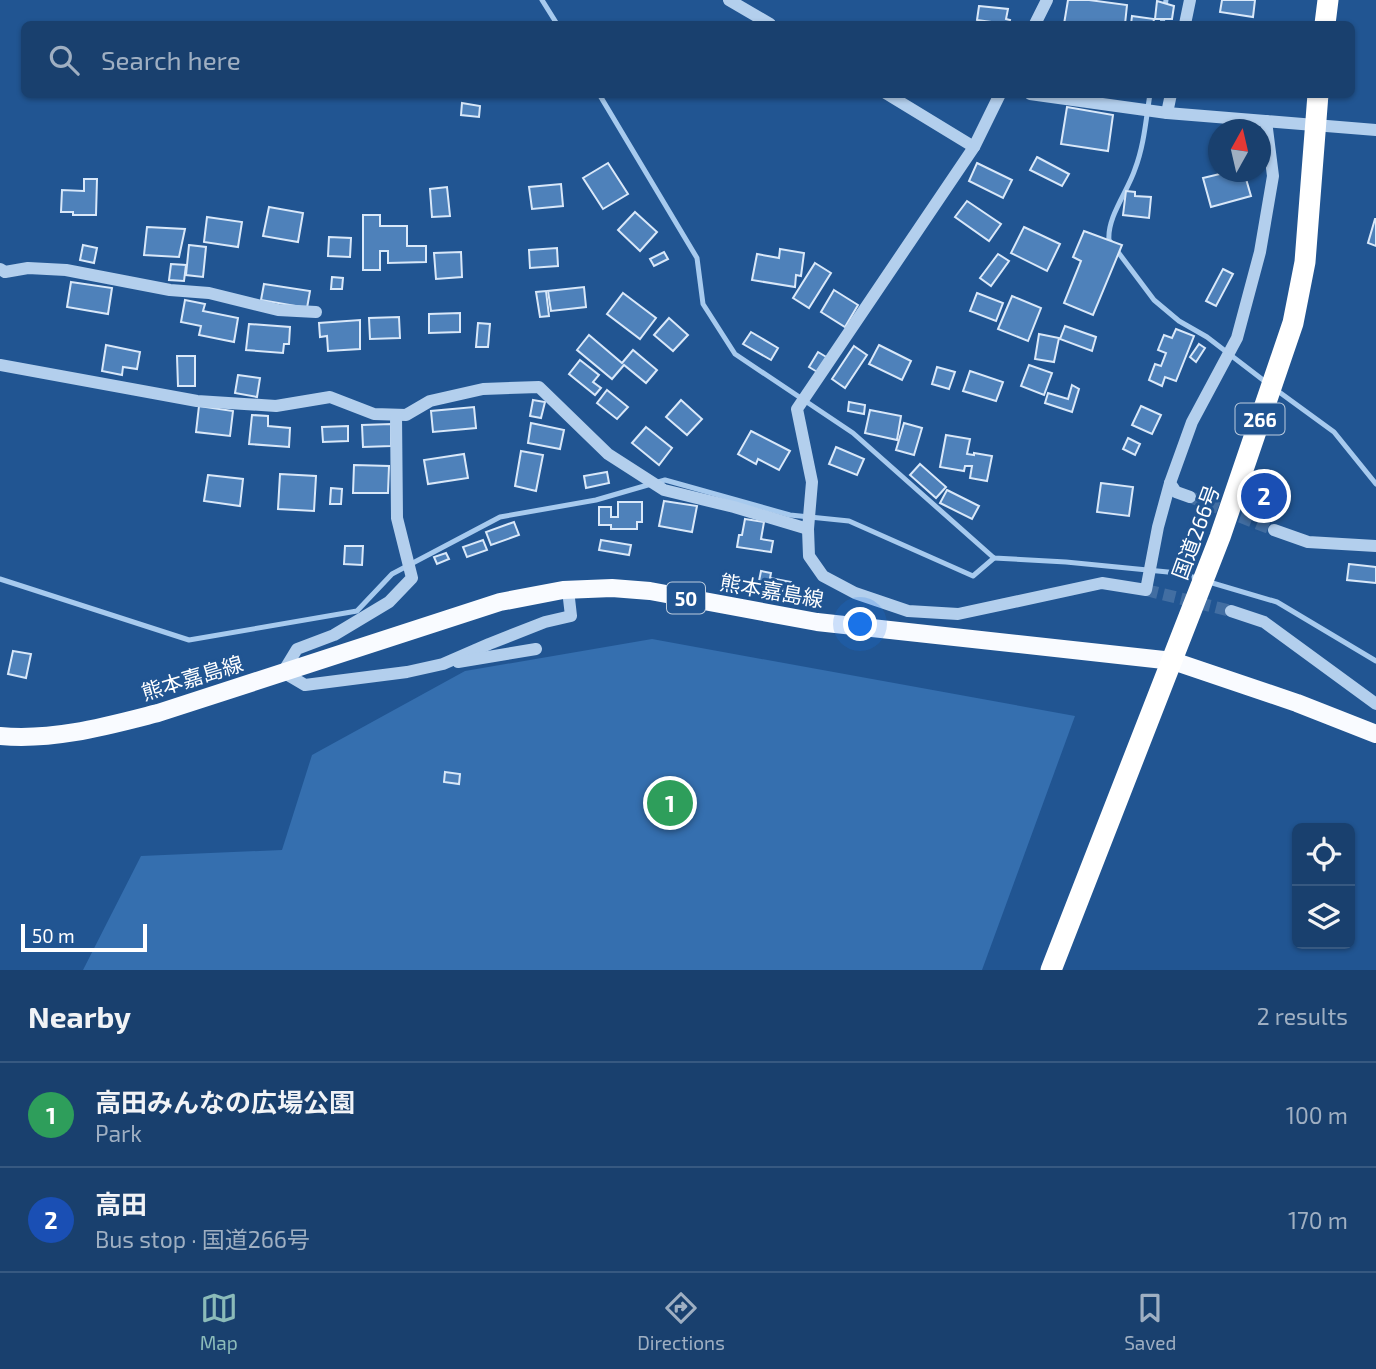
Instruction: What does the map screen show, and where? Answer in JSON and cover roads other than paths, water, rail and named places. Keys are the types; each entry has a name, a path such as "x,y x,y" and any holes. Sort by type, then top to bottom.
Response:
{"highway":[{"path":"1325,21 1328,0"},
{"name":"国道266号","path":"1051,970 1220,537 1293,323 1305,262 1318,98"}],"main road":[{"name":"熊本嘉島線","path":"0,737 53,736 111,725 158,713 500,602 568,590 612,589 650,591 817,622 1173,661 1297,703 1376,734"}],"street":[{"path":"729,0 765,21"},
{"path":"1036,21 1047,0"},
{"path":"1175,0 1189,1 1186,21"},
{"path":"894,98 974,147"},
{"path":"998,98 974,147 797,409 812,482 809,556 823,576 855,593 908,611 958,614 1102,583 1146,590 1170,483 1192,422 1237,338 1260,252 1273,176 1271,160"},
{"path":"1059,98 1167,113 1241,119"},
{"path":"1167,113 1170,98"},
{"path":"1271,122 1376,130"},
{"path":"0,269 5,272 28,268 66,270 170,290 209,293 278,310 316,312"},
{"path":"0,365 197,401 276,406 330,397 374,414 397,415 406,415 430,401 483,389 539,387 608,454 664,490 808,529"},
{"path":"397,415 397,518 412,578 389,602 334,635 297,649 283,672 305,685 407,672 536,649"},
{"path":"1170,483 1176,492 1190,497"},
{"path":"1274,530 1308,542 1376,546"},
{"path":"443,664 522,631 571,616 568,590"},
{"path":"1231,611 1264,621 1376,704"}],"waterway":[{"path":"542,0 555,21"},
{"path":"1162,21 1166,0"},
{"path":"601,98 697,258 703,304 735,354 853,433 994,558 1178,573 1200,579"},
{"path":"1149,98 1138,160 1111,222 1109,240 1154,300 1179,321 1207,337 1267,383"},
{"path":"1275,389 1334,432 1376,484"},
{"path":"0,579 189,640 357,611 392,574 500,517 596,500 665,480 790,515 849,521 973,576 994,558"},
{"path":"1209,582 1277,602 1376,661"}],"tunnel":[{"path":"1190,497 1274,530"},
{"path":"1146,590 1231,611"}],"place":[{"name":"高田","path":"1264,496"},
{"name":"高田みんなの広場公園","path":"670,803"}]}
